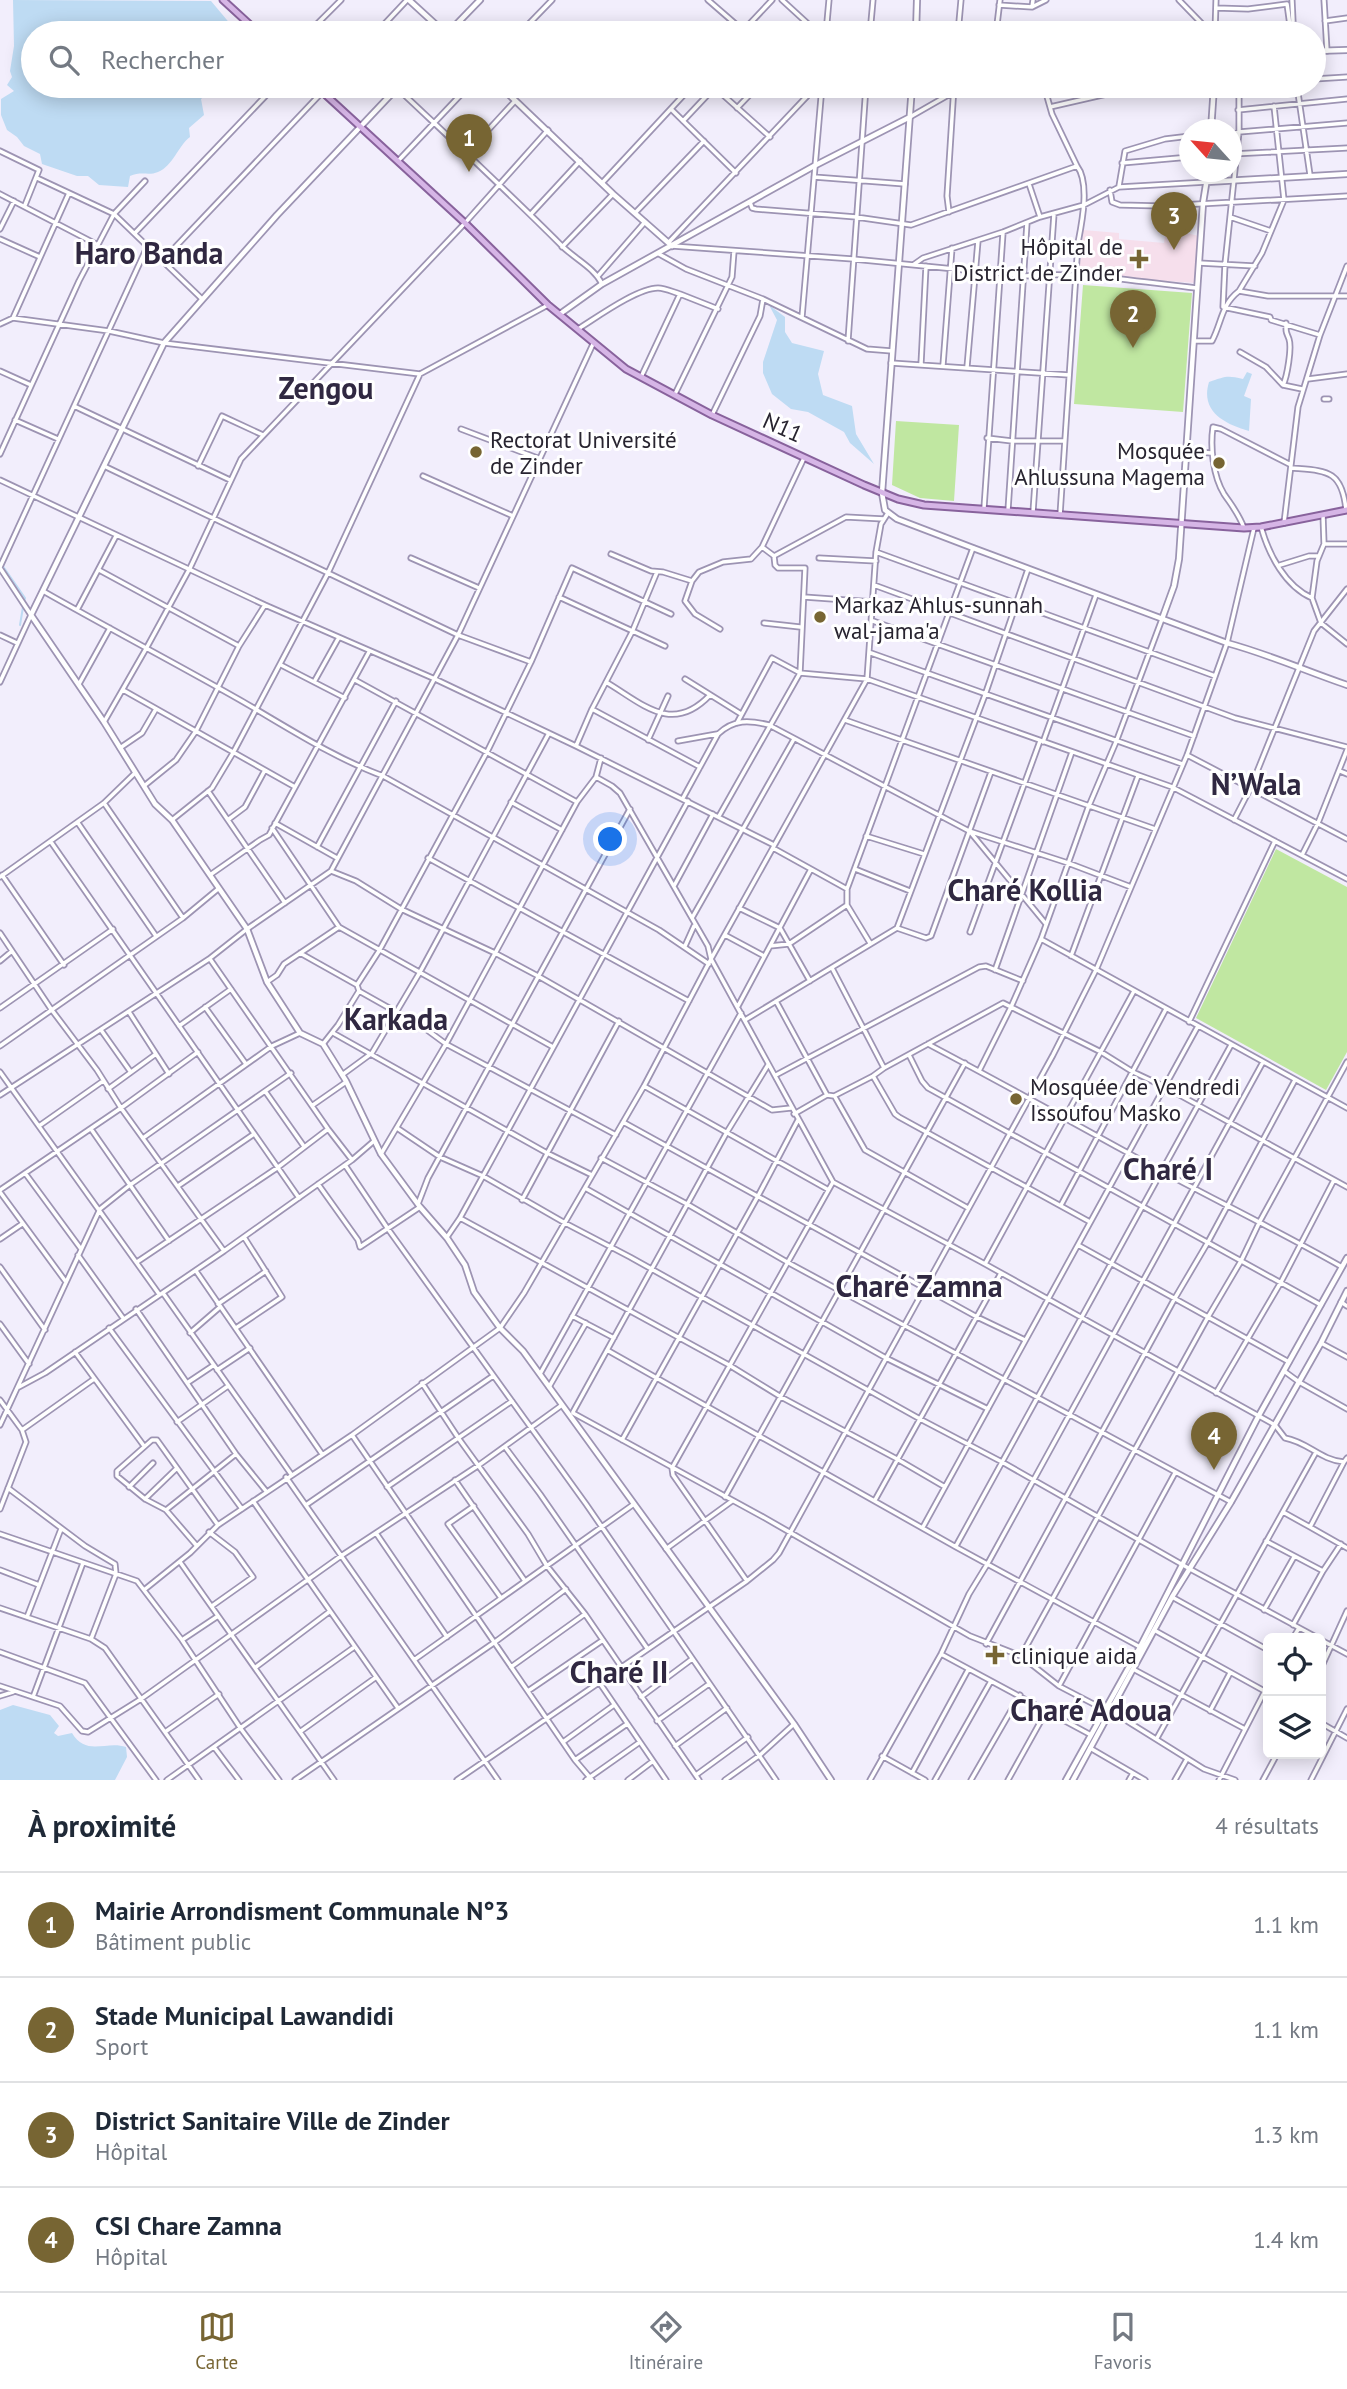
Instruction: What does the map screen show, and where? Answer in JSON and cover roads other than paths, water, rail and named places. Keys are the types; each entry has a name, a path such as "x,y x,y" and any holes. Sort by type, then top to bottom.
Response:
{"main road":[{"path":"223,0 246,21"},
{"name":"N11","path":"330,98 465,223 548,305 610,358 712,415 882,493 924,505 1060,517 1244,528 1258,528 1346,510"}],"street":[{"path":"321,21 341,0"},
{"path":"388,21 408,0 432,21"},
{"path":"458,21 480,0"},
{"path":"532,21 552,0"},
{"path":"708,0 732,21"},
{"path":"754,21 772,0"},
{"path":"782,0 805,21"},
{"path":"827,21 829,0"},
{"path":"871,21 873,0"},
{"path":"916,21 917,0"},
{"path":"959,21 961,0"},
{"path":"1032,7 1033,0"},
{"path":"997,21 999,3 1032,7 1046,0"},
{"path":"1179,0 1201,21"},
{"path":"1214,21 1216,0"},
{"path":"1292,0 1292,21"},
{"path":"1324,0 1325,21 1347,18"},
{"path":"1216,8 1248,9 1287,4 1290,7 1291,21"},
{"path":"1326,36 1327,51 1347,50"},
{"path":"1326,78 1347,77"},
{"path":"135,233 264,98"},
{"path":"163,260 317,98"},
{"path":"0,682 164,343 388,98"},
{"path":"409,98 562,247 598,276 602,284"},
{"path":"398,161 458,98"},
{"path":"602,183 681,98"},
{"path":"683,121 703,98"},
{"path":"727,98 770,137"},
{"path":"737,108 747,98"},
{"path":"560,314 602,284 659,254 806,98"},
{"path":"802,317 821,98"},
{"path":"848,341 865,98"},
{"path":"911,98 882,493 883,506 888,513 1096,595 1347,685"},
{"path":"670,244 862,140 910,117 939,98"},
{"path":"949,212 947,196 953,98"},
{"path":"1047,98 1082,173 1084,205 1078,243 1060,517"},
{"path":"1050,107 1089,98"},
{"path":"1212,119 1213,98"},
{"path":"1238,98 1238,119"},
{"path":"1298,98 1311,177"},
{"path":"1238,110 1347,99"},
{"path":"467,153 515,100 613,194 670,244 951,267 1025,276 1077,275 1196,288"},
{"path":"1223,307 1239,291 1255,266 1284,200 1274,106"},
{"path":"671,109 736,173"},
{"path":"1242,132 1347,123"},
{"path":"104,722 190,568 241,459 465,223 548,130"},
{"path":"1119,187 1125,151 1179,137"},
{"path":"636,212 704,141"},
{"path":"1242,154 1347,149"},
{"path":"0,151 40,172 24,206"},
{"path":"1122,163 1179,158"},
{"path":"531,214 580,160"},
{"path":"750,202 752,208 756,209 811,212 911,225 1077,166"},
{"path":"1242,180 1347,174"},
{"path":"814,177 905,184"},
{"path":"37,178 114,214 202,299"},
{"path":"0,454 59,324 114,214 145,181"},
{"path":"913,265 923,258 951,248 978,241 1040,217 1084,205 1119,187 1207,182 1192,341 1178,568 1128,713 1088,808 1041,939 979,1071"},
{"path":"1192,341 1212,341 1220,326 1234,182"},
{"path":"1030,184 1040,217"},
{"path":"1110,190 1112,202 1120,205 1232,204 1347,196"},
{"path":"13,318 69,193"},
{"path":"0,194 98,245"},
{"path":"562,247 613,194"},
{"path":"0,229 13,201"},
{"path":"1033,514 1054,214"},
{"path":"1230,217 1271,231"},
{"path":"598,276 645,221"},
{"path":"1008,512 1027,223"},
{"path":"984,510 1003,232"},
{"path":"0,239 40,257"},
{"path":"967,367 978,241"},
{"path":"148,245 0,568 104,722 155,804 172,820 247,929 267,982 300,1033 323,1044 346,1082 380,1154 447,1238 465,1265 474,1292 571,1415 794,1724 831,1780"},
{"path":"943,366 951,248"},
{"path":"674,396 732,278 734,250"},
{"path":"659,254 707,278 728,283 764,299 869,350 892,352"},
{"path":"1199,262 1255,266"},
{"path":"921,364 926,266"},
{"path":"1284,523 1296,420 1303,389 1320,335 1347,266"},
{"path":"578,329 628,299 658,288 718,309"},
{"path":"1239,291 1256,295 1347,296"},
{"path":"641,377 680,294"},
{"path":"712,415 760,316 764,299"},
{"path":"1,322 13,318 109,331 164,343 420,374 548,305"},
{"path":"1223,307 1258,313 1270,317 1271,320 1320,335"},
{"path":"1283,385 1288,370 1290,340 1285,335 1286,323"},
{"path":"0,1095 209,959 247,929 331,871 458,635 593,344"},
{"path":"1240,352 1266,367 1283,385 1303,389"},
{"path":"891,363 1069,375"},
{"path":"0,371 31,385"},
{"path":"172,820 208,792 233,753 328,573 420,374"},
{"path":"1306,379 1347,374"},
{"path":"74,405 230,480"},
{"path":"198,466 222,416 264,435"},
{"path":"16,420 59,439"},
{"path":"1244,528 1220,485 1212,453 1214,426 1290,467 1330,472 1344,494 1346,510"},
{"path":"461,429 540,459"},
{"path":"987,438 1064,441"},
{"path":"1185,451 1212,453"},
{"path":"720,629 695,614 686,604 685,596 692,581 699,572 717,564 751,559 762,547 805,456"},
{"path":"104,466 458,635 531,662"},
{"path":"423,476 513,516"},
{"path":"0,480 78,519 190,568 338,639 435,679 601,758 743,828 848,889"},
{"path":"144,1590 180,1562 218,1525 352,1434 500,1328 542,1264 644,1086 739,908 867,679 876,552 888,513"},
{"path":"1323,515 1324,544 1319,556 1312,598 1321,623 1347,644"},
{"path":"774,556 846,517 884,519"},
{"path":"1258,528 1284,576 1301,593 1312,598"},
{"path":"457,1780 747,1581 776,1557 1030,1097 1096,970 1194,736 1227,643 1258,528"},
{"path":"77,610 117,536"},
{"path":"1324,544 1347,544"},
{"path":"719,816 800,673 805,568 778,568 774,556 762,547"},
{"path":"870,943 847,905 848,889 974,548"},
{"path":"876,552 1214,676"},
{"path":"611,554 657,572 692,581"},
{"path":"1280,566 1297,559 1319,556"},
{"path":"411,558 479,588"},
{"path":"819,558 876,561"},
{"path":"357,985 379,951 487,752 531,662 572,568 671,614"},
{"path":"745,1020 897,928 996,665 1028,569"},
{"path":"99,570 239,646"},
{"path":"576,746 632,632 657,572"},
{"path":"874,585 1203,706 1273,730 1347,749 1318,823 1302,855"},
{"path":"1234,820 1250,789 1314,631 1347,589"},
{"path":"43,591 319,746 383,776 710,961"},
{"path":"970,932 1096,595"},
{"path":"559,597 665,646"},
{"path":"804,597 874,602"},
{"path":"144,786 173,764 196,731 239,646 265,605"},
{"path":"872,621 1194,736"},
{"path":"764,623 801,627"},
{"path":"79,684 110,628"},
{"path":"0,635 18,644"},
{"path":"314,682 338,639"},
{"path":"210,875 269,835 369,652"},
{"path":"870,653 1182,764"},
{"path":"737,723 772,658 800,673 867,679 1172,787 1347,879"},
{"path":"281,665 345,698"},
{"path":"685,679 741,714"},
{"path":"355,680 577,802"},
{"path":"606,682 669,716 688,713 710,695"},
{"path":"123,690 296,787"},
{"path":"648,740 668,696"},
{"path":"317,847 396,701"},
{"path":"120,748 140,735 156,709"},
{"path":"592,709 699,767"},
{"path":"845,720 1154,830"},
{"path":"682,799 718,734 737,723 754,721 769,725 969,831 1068,863 1131,887"},
{"path":"342,1075 372,1054 420,972 549,733"},
{"path":"678,741 718,734"},
{"path":"692,918 794,739"},
{"path":"995,970 1072,752"},
{"path":"1187,755 1347,839"},
{"path":"380,1154 446,1044 577,802 596,777 601,758"},
{"path":"229,819 247,804 265,770"},
{"path":"1340,771 1347,774"},
{"path":"897,928 926,938 931,936 991,772"},
{"path":"64,965 1,876 78,823 104,803 135,773"},
{"path":"1071,956 1138,776"},
{"path":"596,777 612,786 631,809 708,946 710,961 738,1006 833,1182 1275,1425 1285,1438 1299,1440 1315,1454 1331,1461 1345,1460"},
{"path":"208,792 285,903"},
{"path":"447,1238 688,801"},
{"path":"511,802 562,830"},
{"path":"104,803 183,918"},
{"path":"318,1184 358,1240 360,1247 419,1206 428,1178 631,809"},
{"path":"674,886 713,813"},
{"path":"78,823 157,937"},
{"path":"274,826 338,859"},
{"path":"274,826 310,886 339,927 554,1047"},
{"path":"969,831 1046,924"},
{"path":"866,835 924,854"},
{"path":"1189,1022 1275,841"},
{"path":"51,842 299,1198"},
{"path":"428,858 689,1001"},
{"path":"738,1006 810,869"},
{"path":"855,869 910,891"},
{"path":"331,871 356,881 401,909 538,976 772,1110 791,1108"},
{"path":"0,1046 157,937 218,889"},
{"path":"771,946 789,944 847,905"},
{"path":"739,908 780,928 810,981"},
{"path":"685,946 694,925"},
{"path":"267,982 277,975 284,964 339,927"},
{"path":"0,1008 113,929"},
{"path":"0,933 224,1251"},
{"path":"725,934 764,956"},
{"path":"1041,939 1347,1108"},
{"path":"0,961 13,951"},
{"path":"300,953 357,985 359,991 423,1027 446,1044 616,1135"},
{"path":"209,959 352,1160"},
{"path":"776,1075 979,967 986,966 1023,981"},
{"path":"832,968 884,1068"},
{"path":"179,1026 231,989"},
{"path":"323,1044 359,991"},
{"path":"985,1264 1134,991"},
{"path":"776,1001 827,1095"},
{"path":"794,1114 827,1095 834,1096 873,1076 1001,1003 1101,1052 1133,1072 1199,1105 1347,1187"},
{"path":"205,1007 246,1064"},
{"path":"1060,1205 1166,1009"},
{"path":"129,1012 169,1074"},
{"path":"540,1374 741,1013"},
{"path":"522,1200 619,1021"},
{"path":"923,1527 1198,1027"},
{"path":"101,1030 131,1072"},
{"path":"333,1032 466,1109 593,1175"},
{"path":"143,1138 272,1046 300,1033"},
{"path":"928,1044 1342,1267"},
{"path":"956,1547 1231,1045"},
{"path":"66,1282 0,1191 198,1052"},
{"path":"108,1089 156,1054"},
{"path":"909,1054 925,1085 946,1098 1321,1305"},
{"path":"870,1780 941,1654 969,1594 1196,1188 1263,1062"},
{"path":"1021,1656 1241,1261 1347,1062"},
{"path":"725,1497 965,1063"},
{"path":"571,1415 727,1132 769,1064"},
{"path":"0,1072 291,1474"},
{"path":"0,1425 100,1209 130,1185 291,1073"},
{"path":"873,1076 895,1114 1091,1222"},
{"path":"986,1644 1295,1080"},
{"path":"39,1126 103,1082"},
{"path":"313,1105 346,1082"},
{"path":"644,1086 827,1189"},
{"path":"265,1091 303,1145"},
{"path":"834,1096 862,1148 968,1208"},
{"path":"622,1440 778,1161 798,1120"},
{"path":"623,1122 977,1317 1025,1340"},
{"path":"397,1128 440,1157 483,1176 1308,1633"},
{"path":"91,1129 169,1241"},
{"path":"136,1262 202,1220 328,1129"},
{"path":"178,1186 254,1134"},
{"path":"18,1387 40,1376 196,1271 352,1160 374,1141"},
{"path":"601,1158 787,1262 1231,1502"},
{"path":"345,1165 709,1684 728,1707 776,1780"},
{"path":"25,1172 80,1249"},
{"path":"1216,1393 1281,1282 1334,1180"},
{"path":"747,1581 672,1473 672,1468 833,1182"},
{"path":"584,1188 886,1358 988,1409"},
{"path":"460,1218 945,1487"},
{"path":"0,1239 22,1224"},
{"path":"236,1328 282,1297 244,1237"},
{"path":"1078,1245 1289,1362"},
{"path":"78,1255 123,1318"},
{"path":"1066,1780 1140,1647 1258,1417 1347,1258"},
{"path":"0,1267 45,1330"},
{"path":"196,1271 322,1454"},
{"path":"190,1333 220,1305 266,1271"},
{"path":"875,1500 1001,1273"},
{"path":"1073,1780 1172,1597 1231,1502 1321,1343 1347,1291"},
{"path":"1341,1302 1347,1306"},
{"path":"136,1309 236,1454 266,1491"},
{"path":"572,1316 614,1338"},
{"path":"550,1387 586,1323"},
{"path":"0,1324 29,1364"},
{"path":"109,1328 242,1509"},
{"path":"1321,1343 1347,1357"},
{"path":"218,1370 250,1348"},
{"path":"607,1350 956,1547 1140,1647"},
{"path":"75,1352 145,1446"},
{"path":"187,1383 214,1365"},
{"path":"1284,1371 1347,1409"},
{"path":"306,1505 494,1376"},
{"path":"22,1430 95,1378"},
{"path":"422,1382 459,1439 528,1534 547,1566 585,1614 698,1778 748,1737"},
{"path":"177,1422 228,1385"},
{"path":"0,1400 26,1438 0,1509"},
{"path":"387,1487 512,1401"},
{"path":"0,1686 64,1709 83,1732 88,1732 141,1699 341,1556 479,1465 562,1405"},
{"path":"571,1415 789,1532 986,1644 1021,1656 1059,1686 1111,1711 1204,1769 1235,1780"},
{"path":"352,1434 589,1779 640,1742"},
{"path":"197,1546 166,1510 129,1487 116,1472 152,1440 157,1440 218,1525"},
{"path":"505,1447 648,1648"},
{"path":"166,1510 236,1454"},
{"path":"1157,1738 1315,1454"},
{"path":"1310,1527 1345,1460"},
{"path":"129,1487 153,1463"},
{"path":"145,1499 177,1469"},
{"path":"1059,1686 1175,1472"},
{"path":"286,1478 498,1780"},
{"path":"454,1480 526,1582"},
{"path":"8,1488 61,1529 114,1562 117,1567 91,1639"},
{"path":"253,1501 398,1708"},
{"path":"666,1549 732,1501"},
{"path":"414,1660 634,1504"},
{"path":"474,1506 448,1524 501,1598"},
{"path":"1283,1512 1347,1548"},
{"path":"27,1617 61,1529"},
{"path":"209,1532 235,1552 253,1577 212,1606"},
{"path":"376,1533 447,1637"},
{"path":"0,1534 137,1581 182,1640 241,1729 279,1780"},
{"path":"1266,1541 1323,1571"},
{"path":"1293,1625 1341,1544"},
{"path":"1264,1609 1294,1557"},
{"path":"180,1562 334,1780"},
{"path":"33,1697 83,1563"},
{"path":"0,1570 39,1585"},
{"path":"295,1780 495,1642 566,1589"},
{"path":"1172,1597 1263,1647"},
{"path":"0,1608 91,1639 109,1653 199,1780"},
{"path":"256,1667 330,1611"},
{"path":"1326,1656 1347,1611"},
{"path":"512,1667 585,1614"},
{"path":"182,1640 219,1615"},
{"path":"1296,1633 1299,1628"},
{"path":"1154,1630 1263,1690"},
{"path":"528,1691 603,1640"},
{"path":"1326,1642 1347,1654"},
{"path":"167,1780 354,1647"},
{"path":"0,1652 85,1683 156,1780"},
{"path":"941,1654 1091,1735"},
{"path":"641,1696 692,1659"},
{"path":"1133,1669 1245,1729"},
{"path":"912,1773 969,1670"},
{"path":"1210,1711 1230,1673"},
{"path":"301,1731 375,1678"},
{"path":"935,1780 991,1681"},
{"path":"599,1682 666,1780"},
{"path":"657,1721 709,1684"},
{"path":"0,1696 15,1691"},
{"path":"165,1732 219,1694"},
{"path":"971,1780 1020,1695"},
{"path":"1219,1780 1265,1696"},
{"path":"563,1742 614,1705"},
{"path":"675,1746 728,1707"},
{"path":"1311,1780 1347,1709"},
{"path":"1008,1780 1047,1710"},
{"path":"575,1760 627,1724"},
{"path":"725,1780 760,1755 794,1724"},
{"path":"1326,1726 1347,1738"},
{"path":"214,1747 239,1780"},
{"path":"1090,1748 1145,1780"},
{"path":"883,1756 925,1780"},
{"path":"1175,1780 1187,1759"},
{"path":"1263,1780 1274,1759"},
{"path":"628,1780 653,1761"},
{"path":"1129,1780 1133,1773"}],"water":[{"path":"13,0 211,1 228,21 21,21 21,98 202,98 204,115 189,128 190,137 168,165 155,173 130,176 128,187 99,185 88,176 77,176 42,164 40,154 24,146 7,130 1,115 1,99 14,91 7,85 12,77 10,71 14,46"},
{"path":"769,305 785,317 785,332 792,343 824,351 818,374 823,395 852,406 856,434 874,464 850,443 844,432 808,412 791,409 772,394 763,373 763,362 777,320"},
{"path":"1247,372 1252,374 1244,396 1251,399 1249,431 1216,415 1208,401 1207,392 1209,382 1226,377 1243,379"},
{"path":"13,1705 50,1715 59,1726 54,1733 58,1736 72,1733 78,1740 90,1746 126,1747 127,1757 115,1780 0,1780 0,1710"}],"waterway":[{"path":"0,562 25,598 24,602"},
{"path":"20,625 23,607"}],"place":[{"name":"Mairie Arrondisment Communale N°3","path":"469,172"},
{"name":"District Sanitaire Ville de Zinder","path":"1174,250"},
{"name":"Hôpital de District de Zinder","path":"1139,259"},
{"name":"Stade Municipal Lawandidi","path":"1133,348"},
{"name":"Rectorat Université de Zinder","path":"476,452"},
{"name":"Mosquée Ahlussuna Magema","path":"1219,463"},
{"name":"Markaz Ahlus-sunnah wal-jama'a","path":"820,617"},
{"name":"Mosquée de Vendredi Issoufou Masko","path":"1016,1099"},
{"name":"CSI Chare Zamna","path":"1214,1470"},
{"name":"clinique aida","path":"995,1655"}],"district":[{"name":"Haro Banda","path":"149,252"},
{"name":"Zengou","path":"326,387"},
{"name":"N’Wala","path":"1256,783"},
{"name":"Charé Kollia","path":"1025,889"},
{"name":"Karkada","path":"396,1018"},
{"name":"Charé I","path":"1168,1168"},
{"name":"Charé Zamna","path":"919,1285"},
{"name":"Charé II","path":"619,1671"},
{"name":"Charé Adoua","path":"1091,1709"}]}
